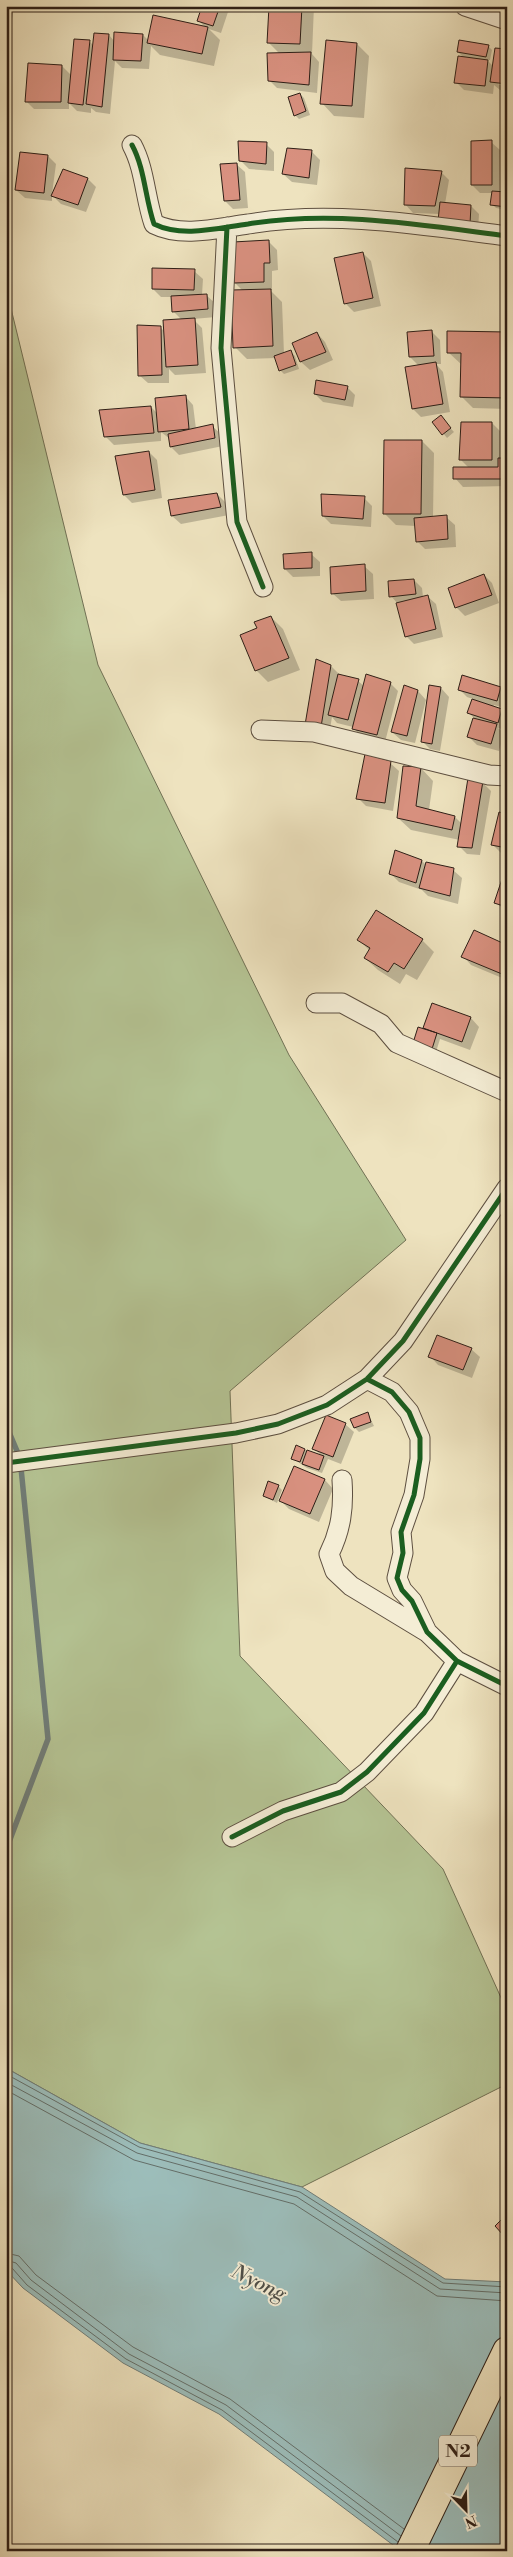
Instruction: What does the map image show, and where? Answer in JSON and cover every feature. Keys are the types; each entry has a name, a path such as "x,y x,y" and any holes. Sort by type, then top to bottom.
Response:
{"highway":[{"name":"N2","path":"410,2551 507,2351"}],"street":[{"path":"464,6 507,20"},
{"path":"132,145 139,159 154,224 166,230 186,232 280,219 368,219 507,236"},
{"path":"227,227 221,348 237,522 263,587"},
{"path":"261,730 314,732 488,776 507,776"},
{"path":"316,1003 342,1003 381,1024 397,1042 507,1092"},
{"path":"6,1463 236,1433 278,1424 327,1405 368,1379 402,1341 507,1188"},
{"path":"368,1379 392,1392 409,1412 420,1438 420,1459 414,1495 401,1532 403,1553 398,1578 402,1590 412,1601 427,1632"},
{"path":"342,1480 344,1504 339,1534 329,1554 335,1571 352,1586 427,1632 457,1661 507,1686"},
{"path":"232,1837 283,1811 341,1792 354,1782 396,1745 424,1713 457,1661"}],"green space":[{"path":"6,6 13,6 6,68"},
{"path":"6,288 98,665 289,1055 406,1240 230,1391 240,1656 443,1869 507,2011 507,2084 302,2187 140,2143 6,2068"}],"water":[{"name":"Nyong","path":"6,2068 140,2143 302,2187 445,2279 507,2282 507,2551 401,2551 219,2414 123,2363 23,2288 6,2270"}],"building":[{"path":"202,6 220,6 213,26 197,21"},
{"path":"269,6 302,6 300,44 267,43"},
{"path":"153,15 208,27 202,54 147,43"},
{"path":"114,32 143,34 141,61 113,60"},
{"path":"94,33 109,34 102,107 86,104"},
{"path":"74,39 90,40 83,105 68,103"},
{"path":"326,40 357,43 352,106 320,104"},
{"path":"459,40 489,45 486,57 457,52"},
{"path":"495,48 507,49 507,84 490,82"},
{"path":"311,52 309,85 268,81 267,53"},
{"path":"458,56 488,60 485,86 454,83"},
{"path":"28,63 62,65 61,102 25,102"},
{"path":"300,93 306,111 294,116 288,97"},
{"path":"492,140 492,185 471,185 471,141"},
{"path":"238,141 267,142 266,164 239,161"},
{"path":"287,148 312,150 309,178 282,174"},
{"path":"20,152 48,155 44,193 15,190"},
{"path":"237,163 240,200 224,201 220,164"},
{"path":"405,168 442,171 435,206 404,205"},
{"path":"63,169 88,178 78,205 51,196"},
{"path":"492,191 507,192 507,207 490,205"},
{"path":"440,202 471,205 470,224 438,221"},
{"path":"269,240 270,263 264,263 264,282 234,283 233,242"},
{"path":"363,252 373,298 344,304 334,258"},
{"path":"152,268 195,269 194,290 152,289"},
{"path":"271,289 273,346 233,348 231,290"},
{"path":"207,294 208,309 172,312 171,296"},
{"path":"195,318 198,365 166,367 163,320"},
{"path":"137,325 161,326 162,375 138,376"},
{"path":"432,330 434,356 409,357 407,332"},
{"path":"447,331 507,332 507,398 460,397 461,353 447,353"},
{"path":"317,332 326,352 300,362 292,343"},
{"path":"291,350 296,365 279,371 274,356"},
{"path":"436,362 443,404 412,409 405,367"},
{"path":"316,380 348,386 345,400 314,394"},
{"path":"186,395 189,429 158,432 155,398"},
{"path":"151,406 154,433 104,437 99,410"},
{"path":"441,415 451,428 442,435 432,422"},
{"path":"461,422 492,422 492,460 459,460"},
{"path":"213,424 215,438 170,447 168,434"},
{"path":"384,440 422,440 421,514 383,514"},
{"path":"149,451 155,490 123,495 115,456"},
{"path":"498,458 507,458 507,479 453,479 453,467 498,467"},
{"path":"217,493 221,507 171,516 168,500"},
{"path":"321,494 365,496 363,519 322,516"},
{"path":"447,515 448,539 416,542 414,518"},
{"path":"312,552 312,568 284,569 283,554"},
{"path":"365,564 366,591 331,594 330,567"},
{"path":"484,574 492,595 455,608 448,588"},
{"path":"414,579 416,594 389,597 388,581"},
{"path":"428,595 436,629 405,637 396,603"},
{"path":"271,616 289,658 255,671 240,635 257,628 254,622"},
{"path":"316,659 331,665 321,727 305,725"},
{"path":"338,674 359,679 348,720 328,715"},
{"path":"366,674 391,682 377,735 352,729"},
{"path":"462,675 501,687 497,701 458,690"},
{"path":"404,685 418,690 407,736 391,732"},
{"path":"429,685 441,687 432,744 421,742"},
{"path":"472,699 502,709 498,723 467,713"},
{"path":"473,718 497,724 491,744 467,737"},
{"path":"365,754 391,761 385,803 356,799"},
{"path":"403,766 421,767 416,806 455,816 452,830 397,818"},
{"path":"468,778 483,781 472,848 457,847"},
{"path":"499,812 507,814 507,848 491,845"},
{"path":"395,850 422,860 416,883 389,874"},
{"path":"426,862 454,868 450,896 419,888"},
{"path":"507,864 507,907 494,903"},
{"path":"376,910 423,939 404,969 394,963 388,972 364,958 370,948 357,940"},
{"path":"474,930 507,945 507,963 502,974 461,957"},
{"path":"432,1003 471,1017 462,1042 423,1028"},
{"path":"418,1027 437,1033 432,1049 413,1043"},
{"path":"437,1335 472,1348 463,1370 428,1357"},
{"path":"368,1412 371,1422 354,1428 350,1419"},
{"path":"326,1415 346,1423 333,1457 312,1449"},
{"path":"296,1445 305,1449 300,1462 291,1459"},
{"path":"307,1450 324,1456 319,1470 302,1464"},
{"path":"294,1466 325,1479 310,1514 279,1501"},
{"path":"268,1481 279,1485 273,1500 263,1496"},
{"path":"506,2215 507,2233 504,2236 495,2226"}],"waterway":[{"path":"6,1425 20,1458 48,1739 6,1850"}],"cycle path":[{"path":"132,145 140,164 154,224 165,228 200,231 280,220 313,218 378,221 507,236"},
{"path":"227,227 221,348 237,522 263,587"},
{"path":"6,1463 236,1433 278,1424 327,1405 367,1379 403,1341 507,1188"},
{"path":"367,1379 392,1392 409,1412 420,1438 420,1459 414,1495 401,1532 403,1553 397,1578 402,1590 412,1601 427,1632 457,1661 507,1686"},
{"path":"232,1837 283,1811 341,1792 367,1772 424,1713 457,1661"}]}
